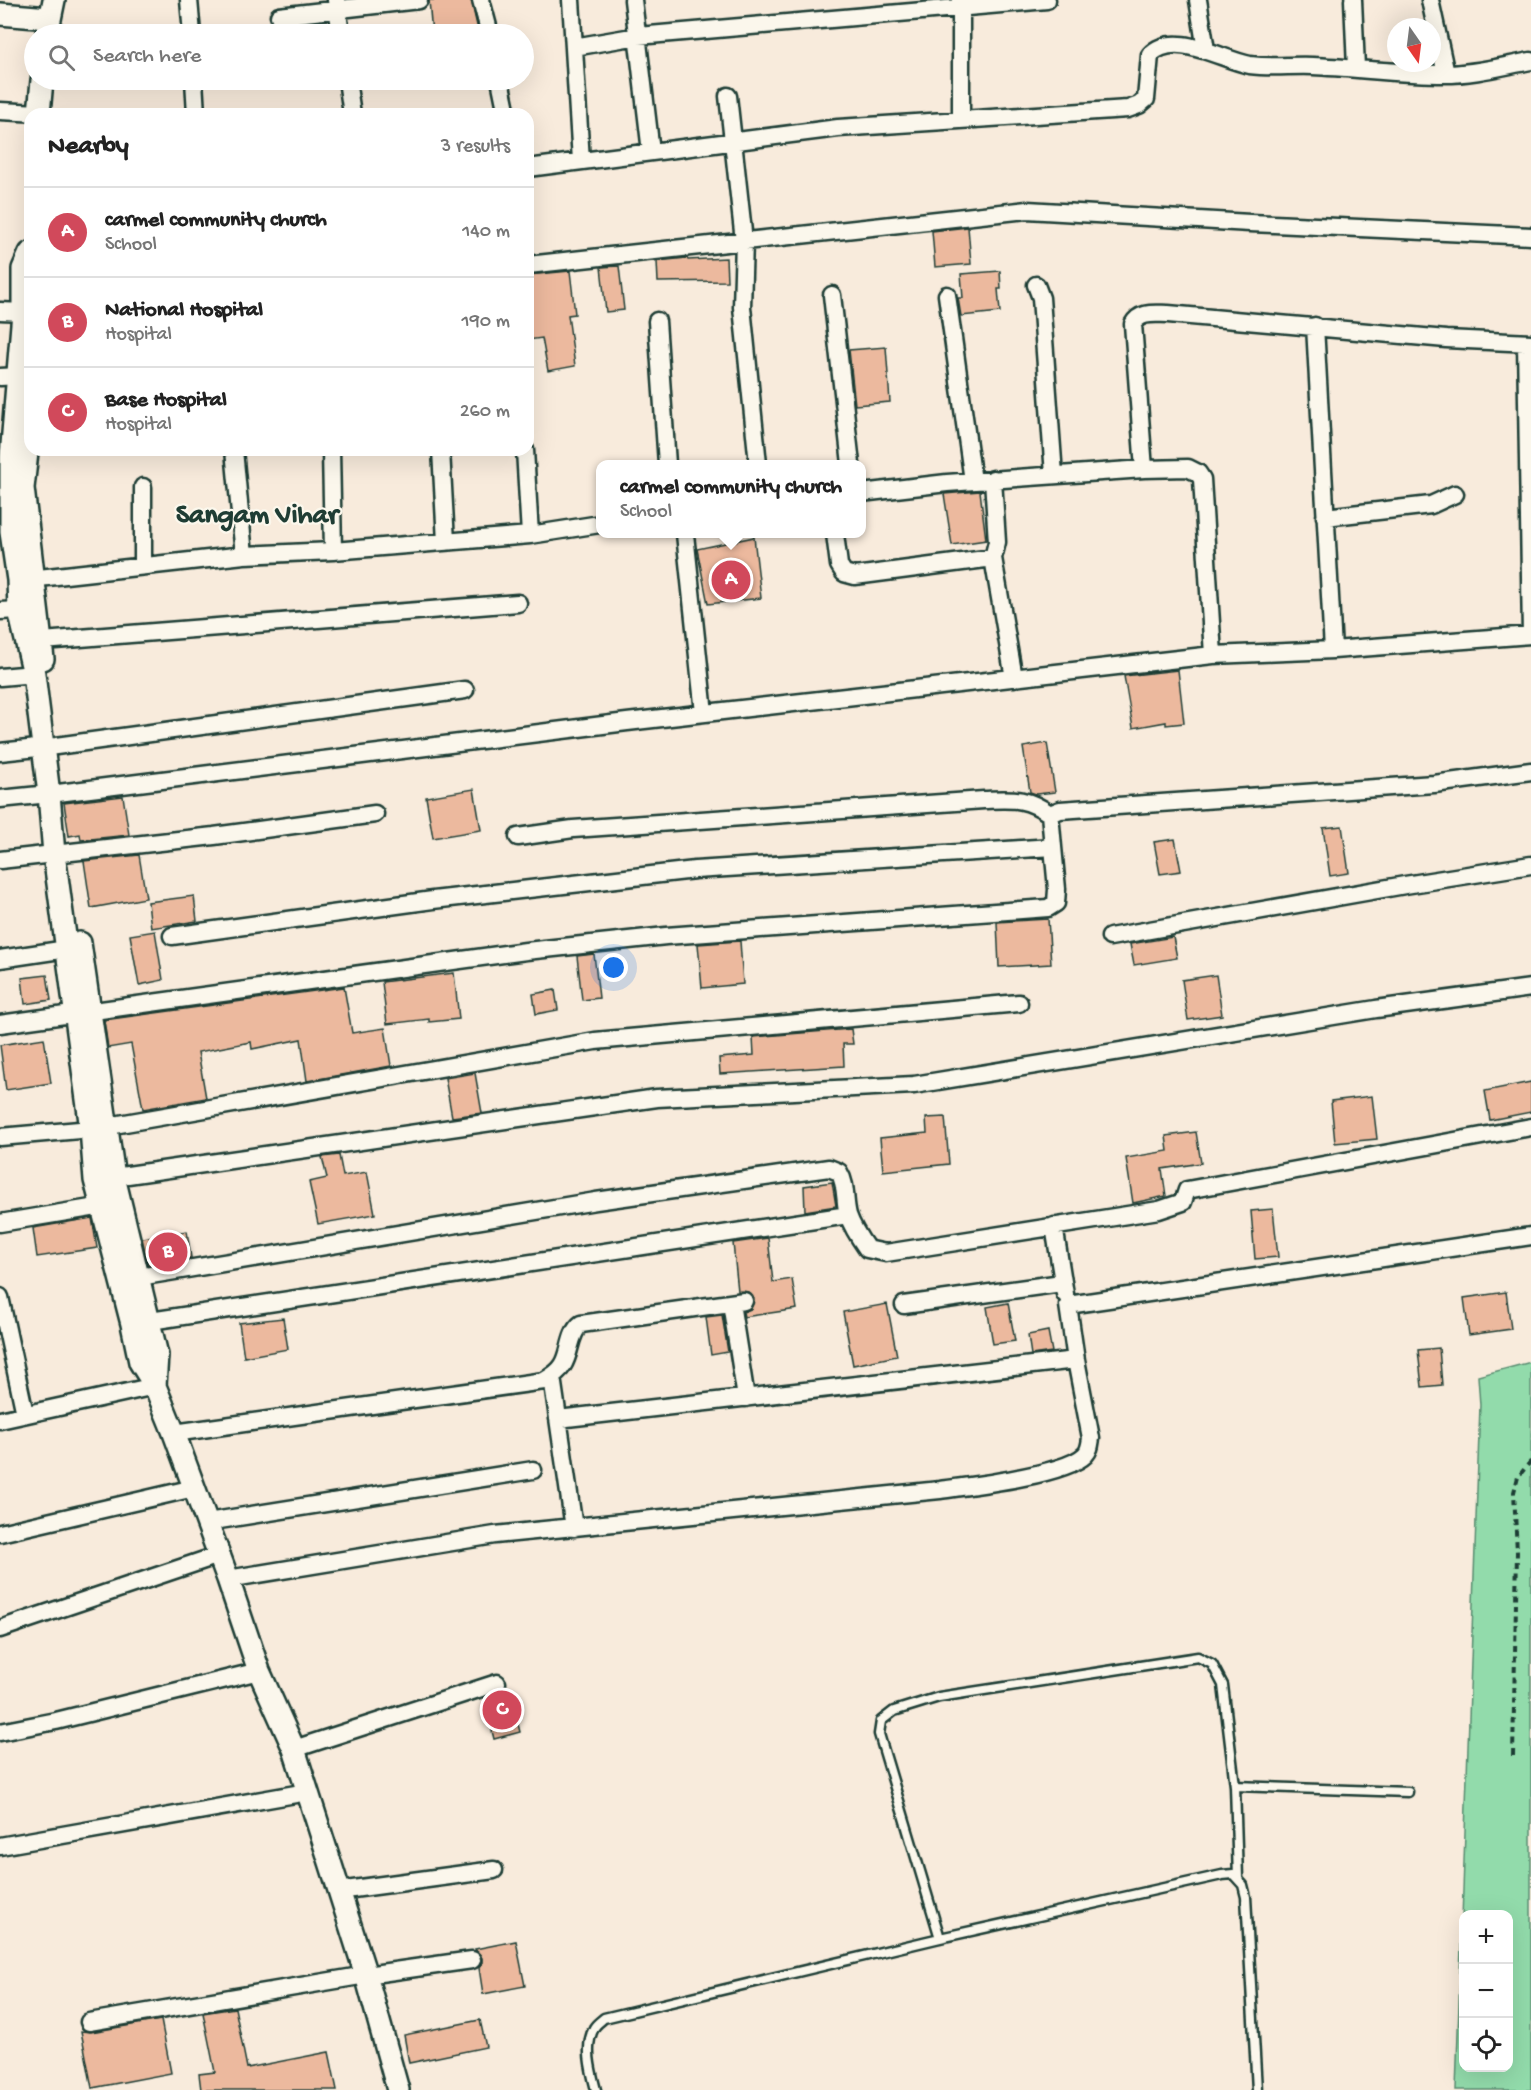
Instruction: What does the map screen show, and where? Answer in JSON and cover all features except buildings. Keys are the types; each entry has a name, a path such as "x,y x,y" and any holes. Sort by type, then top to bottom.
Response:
{"street":[{"path":"189,0 191,24"},
{"path":"279,16 337,5 419,0"},
{"path":"481,0 487,24"},
{"path":"571,0 581,160"},
{"path":"633,0 651,152"},
{"path":"574,47 638,36 962,4 1047,0"},
{"path":"1198,0 1206,50"},
{"path":"1353,0 1356,68"},
{"path":"1430,0 1446,74"},
{"path":"961,120 962,4"},
{"path":"337,5 340,24"},
{"path":"0,14 50,18"},
{"path":"534,167 838,128 1133,108 1146,99 1150,55 1154,51 1172,45 1206,50 1245,64 1259,66 1306,65 1446,74 1472,72 1531,61"},
{"path":"40,108 41,90"},
{"path":"195,90 196,108"},
{"path":"348,90 351,108"},
{"path":"502,90 506,108"},
{"path":"728,96 744,241 742,307 757,460"},
{"path":"0,111 24,113"},
{"path":"534,264 1027,210 1531,236"},
{"path":"24,267 23,312 9,377 11,457 6,532 25,579 10,610 33,641 34,674 49,747"},
{"path":"1036,285 1041,298 1054,475"},
{"path":"832,295 850,460"},
{"path":"947,295 973,481"},
{"path":"0,311 23,312"},
{"path":"0,800 704,713 1213,655 1333,650 1531,635 1529,343 1446,339 1168,314 1142,315 1137,317 1133,324 1144,469"},
{"path":"657,321 667,460"},
{"path":"1315,326 1333,650"},
{"path":"26,456 23,488 25,579 49,747 60,854 99,1128 114,1178 129,1279"},
{"path":"235,456 244,555"},
{"path":"331,456 333,551"},
{"path":"441,456 446,542"},
{"path":"525,456 530,535"},
{"path":"866,493 993,479 1188,468 1201,476 1213,655"},
{"path":"993,479 997,542 993,558 1014,678"},
{"path":"143,487 143,566"},
{"path":"1325,517 1431,505 1455,494"},
{"path":"25,579 244,555 333,551 530,535 596,525"},
{"path":"686,538 704,713"},
{"path":"836,538 839,565 844,573 855,576 993,558"},
{"path":"33,641 518,603"},
{"path":"0,677 34,674"},
{"path":"0,752 465,690"},
{"path":"1050,814 1060,810 1434,784 1531,771"},
{"path":"0,1024 526,951 666,936 1048,908 1056,903 1057,889 1050,814 1035,803 1013,799 573,829 518,837"},
{"path":"0,860 214,836 375,814"},
{"path":"172,936 433,900 695,870 1053,847"},
{"path":"60,854 67,949 83,1012"},
{"path":"1110,937 1531,865"},
{"path":"0,959 67,949"},
{"path":"114,1178 657,1098 914,1084 1364,1010 1531,988"},
{"path":"0,1137 99,1128 595,1041 1019,1004"},
{"path":"129,1279 596,1201 830,1168 839,1172 844,1180 848,1215 858,1237 867,1249 886,1253 1159,1210 1183,1202 1186,1190 1531,1127"},
{"path":"99,1128 95,1180 129,1279 141,1322 157,1355 154,1386 174,1433 228,1579 258,1671 294,1749 366,1975 398,2090"},
{"path":"0,1223 103,1206"},
{"path":"141,1322 848,1215"},
{"path":"228,1579 495,1535 940,1490 1002,1481 1064,1466 1086,1454 1090,1446 1091,1430 1062,1283 1054,1226"},
{"path":"1068,1305 1531,1236"},
{"path":"904,1305 1062,1283"},
{"path":"0,1297 25,1414"},
{"path":"174,1433 544,1382 565,1363 575,1329 581,1324 738,1302 746,1398"},
{"path":"558,1419 1076,1360"},
{"path":"552,1377 574,1528"},
{"path":"0,1420 154,1386"},
{"path":"207,1522 533,1470"},
{"path":"0,1533 194,1488"},
{"path":"0,1629 219,1555"},
{"path":"0,1732 56,1721 258,1671"},
{"path":"294,1749 497,1683"},
{"path":"0,1846 307,1792"},
{"path":"338,1891 494,1870"},
{"path":"89,2022 366,1975 472,1960"}],"lane":[{"path":"940,1938 879,1734 880,1721 894,1711 939,1697 1198,1657 1212,1664 1223,1685 1235,1786 1239,1878 1246,1898 1257,2090"},
{"path":"1235,1786 1408,1792"},
{"path":"596,2090 591,2070 589,2044 594,2026 604,2018 940,1938 1222,1875 1233,1874 1239,1878"}],"path":[{"path":"1513,1756 1517,1552 1514,1492 1518,1477 1531,1461"}],"green space":[{"path":"1531,1362 1531,2090 1456,2090 1459,2004 1459,2072 1513,2072 1513,1910 1462,1910 1480,1405 1478,1376"}],"place":[{"name":"carmel community church","path":"731,580"},
{"name":"National Hospital","path":"168,1252"},
{"name":"Base Hospital","path":"502,1710"}],"district":[{"name":"Sangam Vihar","path":"257,516"}]}
